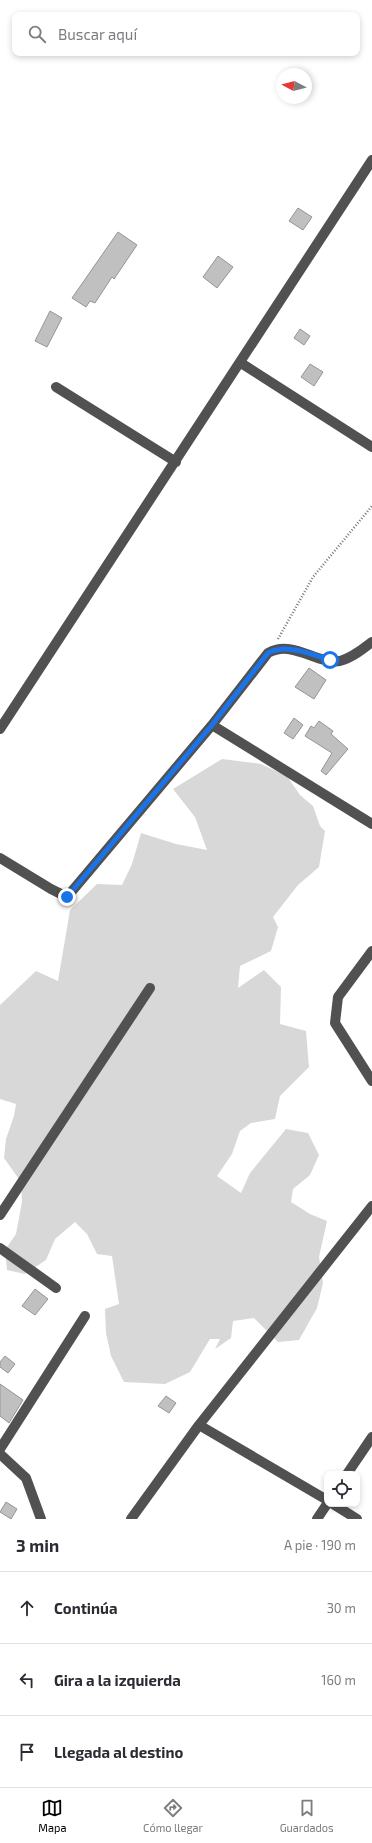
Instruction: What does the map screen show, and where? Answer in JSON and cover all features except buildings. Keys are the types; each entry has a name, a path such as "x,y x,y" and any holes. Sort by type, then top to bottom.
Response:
{"street":[{"path":"0,729 241,363 372,160"},
{"path":"241,363 372,447"},
{"path":"56,387 176,462"},
{"path":"0,858 51,890 67,897 212,725 268,653 273,650 287,649 330,660 340,661 359,652 372,642"},
{"path":"212,725 372,824"},
{"path":"372,950 338,997 335,1023 372,1081"},
{"path":"0,1215 150,988"},
{"path":"131,1519 199,1425 372,1206"},
{"path":"0,1248 56,1288"},
{"path":"0,1449 85,1316"},
{"path":"199,1425 324,1498"},
{"path":"349,1471 372,1437"},
{"path":"0,1454 26,1478 41,1519"},
{"path":"317,1519 325,1507"},
{"path":"338,1507 357,1519"}],"path":[{"path":"273,650 276,642 313,577 372,506"}],"shaded area":[{"path":"222,759 261,764 287,776 300,795 313,806 320,826 325,831 319,867 298,885 273,917 278,927 271,951 240,966 238,988 264,970 281,987 280,1024 306,1031 309,1067 280,1096 275,1119 251,1123 240,1131 232,1154 217,1176 241,1193 250,1173 286,1129 308,1133 319,1155 310,1175 293,1189 291,1202 310,1214 327,1221 319,1257 323,1283 317,1308 299,1340 278,1342 254,1318 233,1321 231,1338 215,1349 220,1339 210,1339 190,1372 165,1384 124,1382 111,1356 106,1333 105,1309 119,1304 112,1256 97,1254 87,1234 75,1222 55,1239 46,1260 25,1274 7,1270 5,1250 16,1234 22,1202 21,1182 4,1158 6,1139 14,1116 16,1104 0,1099 0,1005 36,971 58,981 70,910 97,884 122,885 132,864 141,833 176,844 207,850 195,817 173,789"}],"route":[{"path":"67,897 212,725 268,653 273,650 287,649 330,660"}]}
